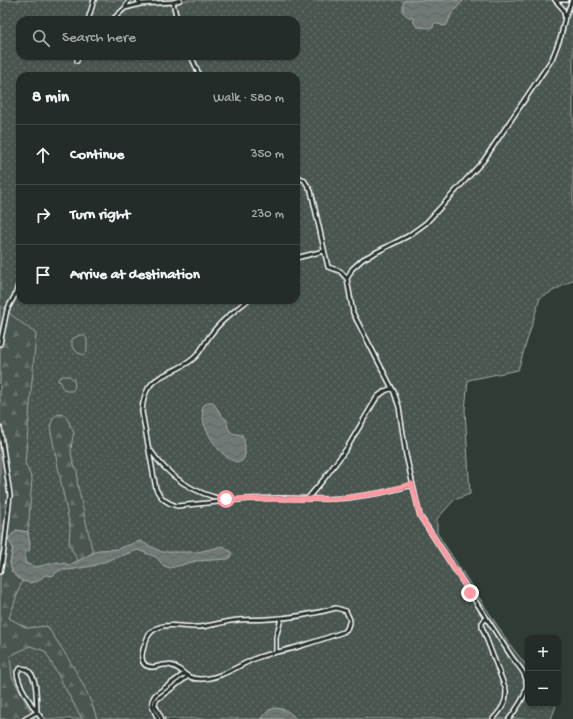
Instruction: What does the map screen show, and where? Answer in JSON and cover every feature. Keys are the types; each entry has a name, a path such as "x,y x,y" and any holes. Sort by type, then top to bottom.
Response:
{"street":[{"path":"89,16 94,0"},
{"path":"116,16 125,8 129,0"},
{"path":"138,0 140,4"},
{"path":"125,8 140,4 173,2 180,0"},
{"path":"555,0 563,8 565,21"},
{"path":"558,0 567,0"},
{"path":"347,279 352,269 363,259 408,236 426,223 484,160 552,59 565,21 567,10 572,0"},
{"path":"173,2 176,16"},
{"path":"193,60 198,72"},
{"path":"300,178 304,180 311,191 328,267 340,271 347,279 353,313 392,388 399,407 406,455 420,516 486,618 524,673 526,679 525,695 509,719"},
{"path":"300,257 324,251"},
{"path":"0,344 7,310 16,292"},
{"path":"243,304 215,329 199,353 191,361 159,377 150,387 144,399 142,412 156,489 159,496 164,501 177,506 233,500 271,498 325,500 380,493 412,484"},
{"path":"307,499 347,448 377,397 385,390 392,388"},
{"path":"0,428 10,496 0,572"},
{"path":"148,446 160,463 181,482 206,494 233,500"},
{"path":"336,608 346,611 350,620 347,629 343,632 251,660 212,678 199,679 185,675 176,667 167,664 154,667 144,662 141,655 149,635 154,629 165,625 200,627 238,620 281,618 305,615 336,608"},
{"path":"276,652 276,637 281,618"},
{"path":"486,618 482,623 482,627 506,690 506,696 502,708 493,719"},
{"path":"37,712 34,679 28,671 21,668 17,672 18,679 40,719"},
{"path":"158,719 152,706 152,699 155,695 185,675"},
{"path":"162,719 155,705 156,700 185,675"},
{"path":"25,719 37,712"}],"green space":[{"path":"0,0 573,0 573,280 540,298 518,370 468,380 465,410 470,494 454,500 437,519 437,533 508,642 525,664 525,707 556,707 551,719 0,719"},
{"path":"0,306 36,334 25,463 32,479 28,532 16,530 10,563 12,572 22,581 9,618 27,628 47,626 82,682 97,719 82,719 45,651 30,646 10,656 12,677 35,719 0,719"},
{"path":"80,335 84,335 87,339 87,352 84,355 78,353 72,347 72,339"},
{"path":"69,376 74,380 75,387 72,391 66,391 61,386 61,382 58,381 59,378"},
{"path":"58,414 65,415 74,432 71,455 77,471 77,482 93,553 78,561 69,544 70,527 50,427 53,418"}],"water":[{"path":"405,0 464,0 452,13 447,25 444,26 435,23 433,28 417,27 413,18 407,16 403,12 403,4"},
{"path":"208,402 213,402 222,416 227,420 228,428 231,432 242,435 245,453 242,460 237,462 229,459 213,441 206,430 203,418 203,406"},
{"path":"16,530 28,532 30,545 29,551 25,552 25,563 36,567 58,562 70,565 98,550 117,549 140,541 162,552 198,552 223,546 232,553 229,559 196,561 170,568 164,566 156,557 138,550 92,566 60,570 52,576 45,575 38,581 30,583 22,581 12,572 10,563 13,548 8,539"},
{"path":"275,708 287,711 296,719 261,719 269,710"}],"route":[{"path":"226,499 294,498 325,500 380,493 412,484 420,516 470,593"}]}
